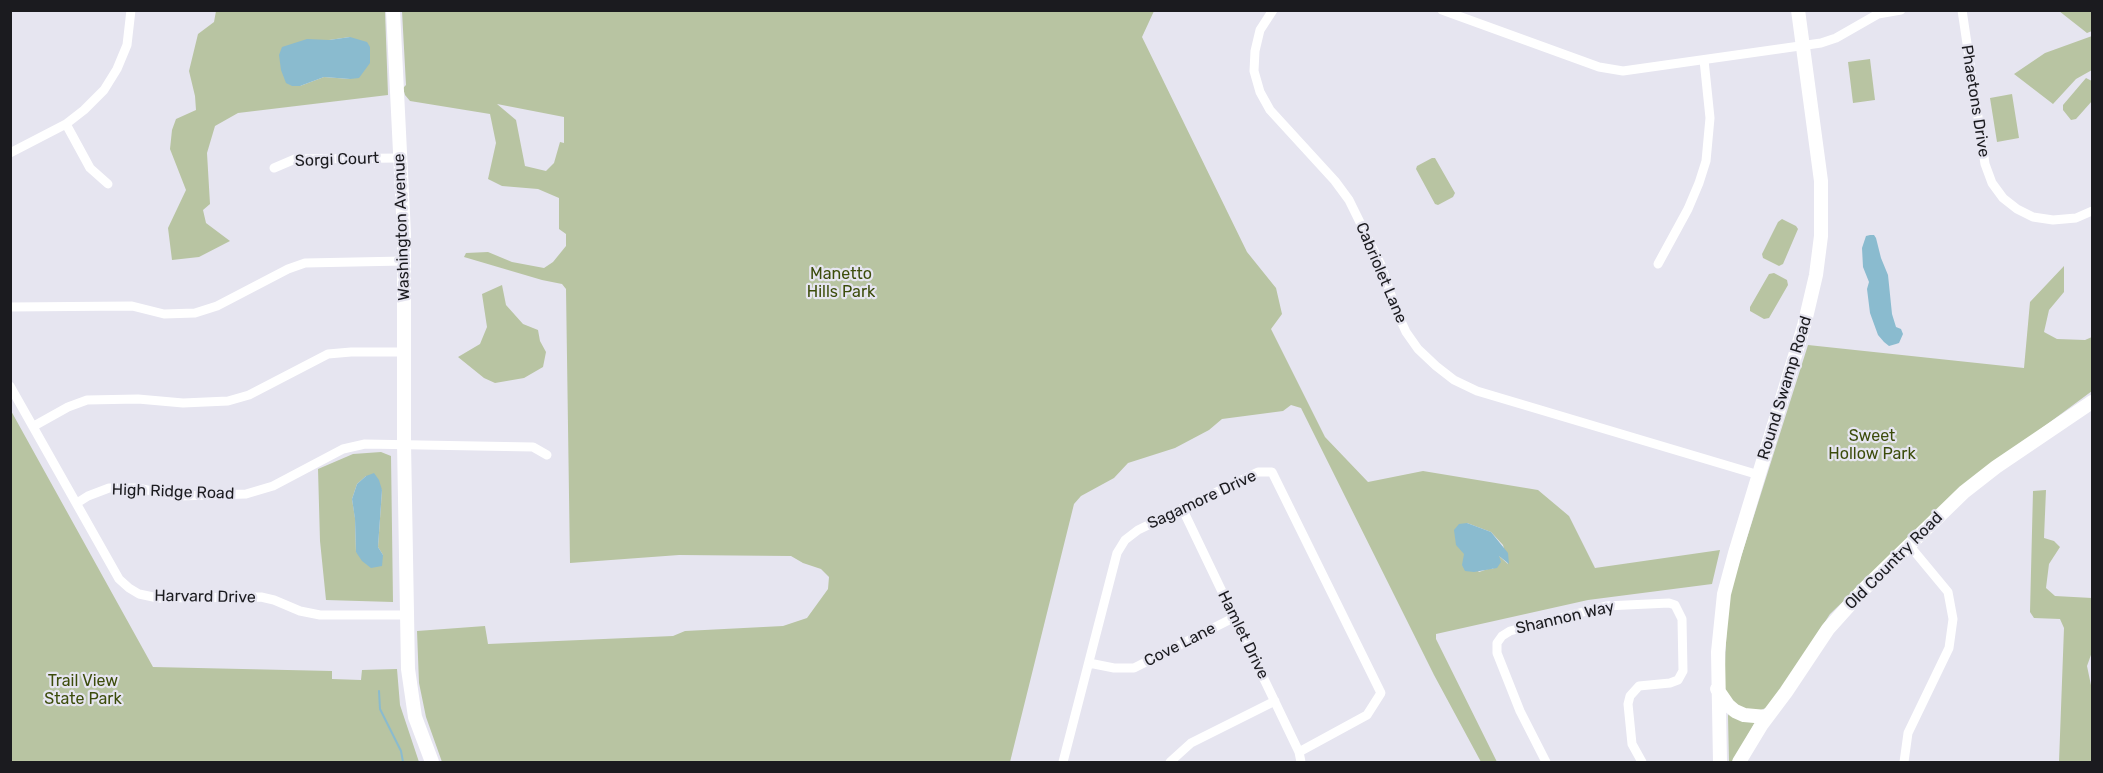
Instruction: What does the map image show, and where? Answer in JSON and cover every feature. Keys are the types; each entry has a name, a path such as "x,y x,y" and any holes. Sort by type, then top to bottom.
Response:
{"main road":[{"name":"Washington Avenue","path":"393,10 404,261 404,443 410,694 415,717 432,762"},
{"name":"Round Swamp Road","path":"1720,762 1718,644 1724,594 1804,326 1816,275 1821,236 1821,181 1798,10"},
{"name":"Old Country Road","path":"1739,762 1766,717 1839,616 1964,492 1996,467 2092,402"},
{"path":"1718,689 1728,705 1735,711 1749,716 1766,717"},
{"path":"1749,762 1786,692"}],"street":[{"path":"10,153 66,124 95,100 113,78 126,45 131,10"},
{"name":"Cabriolet Lane","path":"1273,10 1260,30 1255,51 1254,71 1260,92 1270,110 1335,181 1349,200 1381,265 1406,332 1418,349 1454,380 1478,391 1759,475"},
{"path":"1443,10 1599,67 1623,71 1802,46 1836,38 1878,14 1901,10"},
{"name":"Phaetons Drive","path":"1962,10 1978,124 1985,164 1992,183 2003,198 2017,209 2033,217 2053,220 2076,218 2092,211"},
{"path":"1658,264 1700,183 1706,161 1710,118 1704,60"},
{"path":"66,124 90,168 108,184"},
{"name":"Sorgi Court","path":"274,168 295,159 401,158"},
{"path":"10,307 132,306 164,314 195,313 217,306 305,262 404,261"},
{"path":"34,426 68,407 87,400 138,399 183,403 228,401 249,395 328,354 404,352"},
{"name":"Harvard Drive","path":"10,386 119,579 139,594 158,598 261,597 300,611 320,615 407,615"},
{"path":"404,443 533,447 547,455"},
{"name":"High Ridge Road","path":"77,503 108,488 137,488 178,496 246,494 273,486 343,449 364,444 404,443"},
{"name":"Sagamore Drive","path":"1063,762 1117,553 1125,540 1138,530 1258,472 1272,472 1381,693 1367,715 1299,752"},
{"name":"Hamlet Drive","path":"1182,508 1299,752 1301,762"},
{"path":"1904,762 1908,733 1949,648 1953,619 1948,592 1909,545"},
{"name":"Shannon Way","path":"1546,762 1520,711 1497,652 1497,643 1502,636 1510,631 1600,608 1663,602 1675,605 1682,619 1683,671 1678,680 1639,686 1630,696 1628,704 1632,744 1642,762"},
{"name":"Cove Lane","path":"1089,663 1114,668 1134,668 1235,617"},
{"path":"1170,762 1191,744 1275,701"}],"green space":[{"path":"216,11 385,11 388,95 238,113 215,126 207,153 210,204 203,210 206,223 230,241 199,257 172,260 168,228 186,190 170,149 172,130 176,119 196,110 189,71 198,34 214,22","holes":["350,37 350,79 324,77 300,86 329,40"]},
{"name":"Manetto Hills Park","path":"402,11 1154,11 1142,37 1247,252 1276,288 1282,314 1271,329 1325,437 1368,482 1423,471 1538,490 1569,516 1595,568 1720,550 1712,584 1588,600 1436,634 1436,639 1497,762 1481,762 1434,675 1301,408 1291,405 1283,411 1222,419 1209,430 1175,448 1128,463 1114,478 1081,496 1074,504 1010,762 442,762 426,717 419,683 417,631 485,626 488,644 673,636 685,631 783,626 807,618 828,589 829,577 821,569 791,556 679,555 570,563 566,289 562,284 464,257 466,253 488,252 512,262 544,268 553,262 566,246 566,234 559,229 559,198 538,189 502,186 488,179 496,143 490,114 410,101 403,88 406,85","holes":["497,104 564,117 564,143 560,142 554,163 546,171 525,166 516,120","1467,523 1491,532 1503,545 1508,564 1499,556 1493,569 1479,572 1465,558"]},
{"path":"2059,11 2091,11 2092,31 2087,33"},
{"path":"2092,36 2092,70 2076,79 2053,104 2014,74 2045,53"},
{"path":"1870,59 1875,100 1853,103 1848,62"},
{"path":"2086,78 2092,81 2092,101 2076,119 2071,120 2063,110 2063,105"},
{"path":"2012,94 2019,138 1997,142 1990,98"},
{"path":"1435,158 1455,193 1453,197 1438,205 1435,204 1416,169 1417,166"},
{"path":"1782,219 1798,229 1783,264 1779,266 1763,258 1762,254 1778,222"},
{"name":"Sweet Hollow Park","path":"2064,266 2064,292 2049,310 2044,332 2057,339 2085,340 2092,337 2092,391 1961,488 1830,614 1768,707 1756,712 1743,710 1732,703 1724,687 1728,598 1808,345 2024,368 2030,302"},
{"path":"1774,273 1787,280 1788,285 1769,318 1764,319 1750,311 1750,307 1769,274"},
{"path":"502,285 506,305 523,324 538,330 540,341 546,352 543,367 524,378 495,383 484,378 458,357 480,344 487,327 482,294"},
{"name":"Trail View State Park","path":"10,409 153,667 332,671 332,679 361,680 362,670 397,669 400,705 419,762 11,762"},
{"path":"381,452 391,456 393,602 326,600 320,541 318,469 353,454","holes":["366,476 382,490 378,547 383,555 356,552 352,499 357,484"]},
{"path":"2046,490 2044,538 2054,541 2060,547 2049,564 2046,588 2055,596 2092,598 2092,652 2087,666 2092,690 2092,762 2059,762 2064,628 2060,619 2034,618 2030,612 2033,491"},
{"path":"1729,712 1755,722 1734,762 1729,762"}],"water":[{"path":"350,37 367,42 370,47 370,63 359,78 324,77 300,86 286,83 279,55 282,47 307,39 329,40"},
{"path":"1866,236 1876,238 1888,275 1892,314 1896,327 1901,329 1903,334 1899,343 1889,346 1878,335 1870,313 1867,289 1869,282 1863,267 1862,248"},
{"path":"374,473 382,490 378,547 383,555 382,566 371,568 356,552 352,499 357,484 366,476"},
{"path":"1467,523 1491,532 1508,553 1509,564 1499,556 1501,562 1497,568 1474,572 1465,571 1462,565 1464,554 1456,545 1454,530 1459,524"}],"waterway":[{"path":"379,691 380,709 401,751 403,762"}]}
